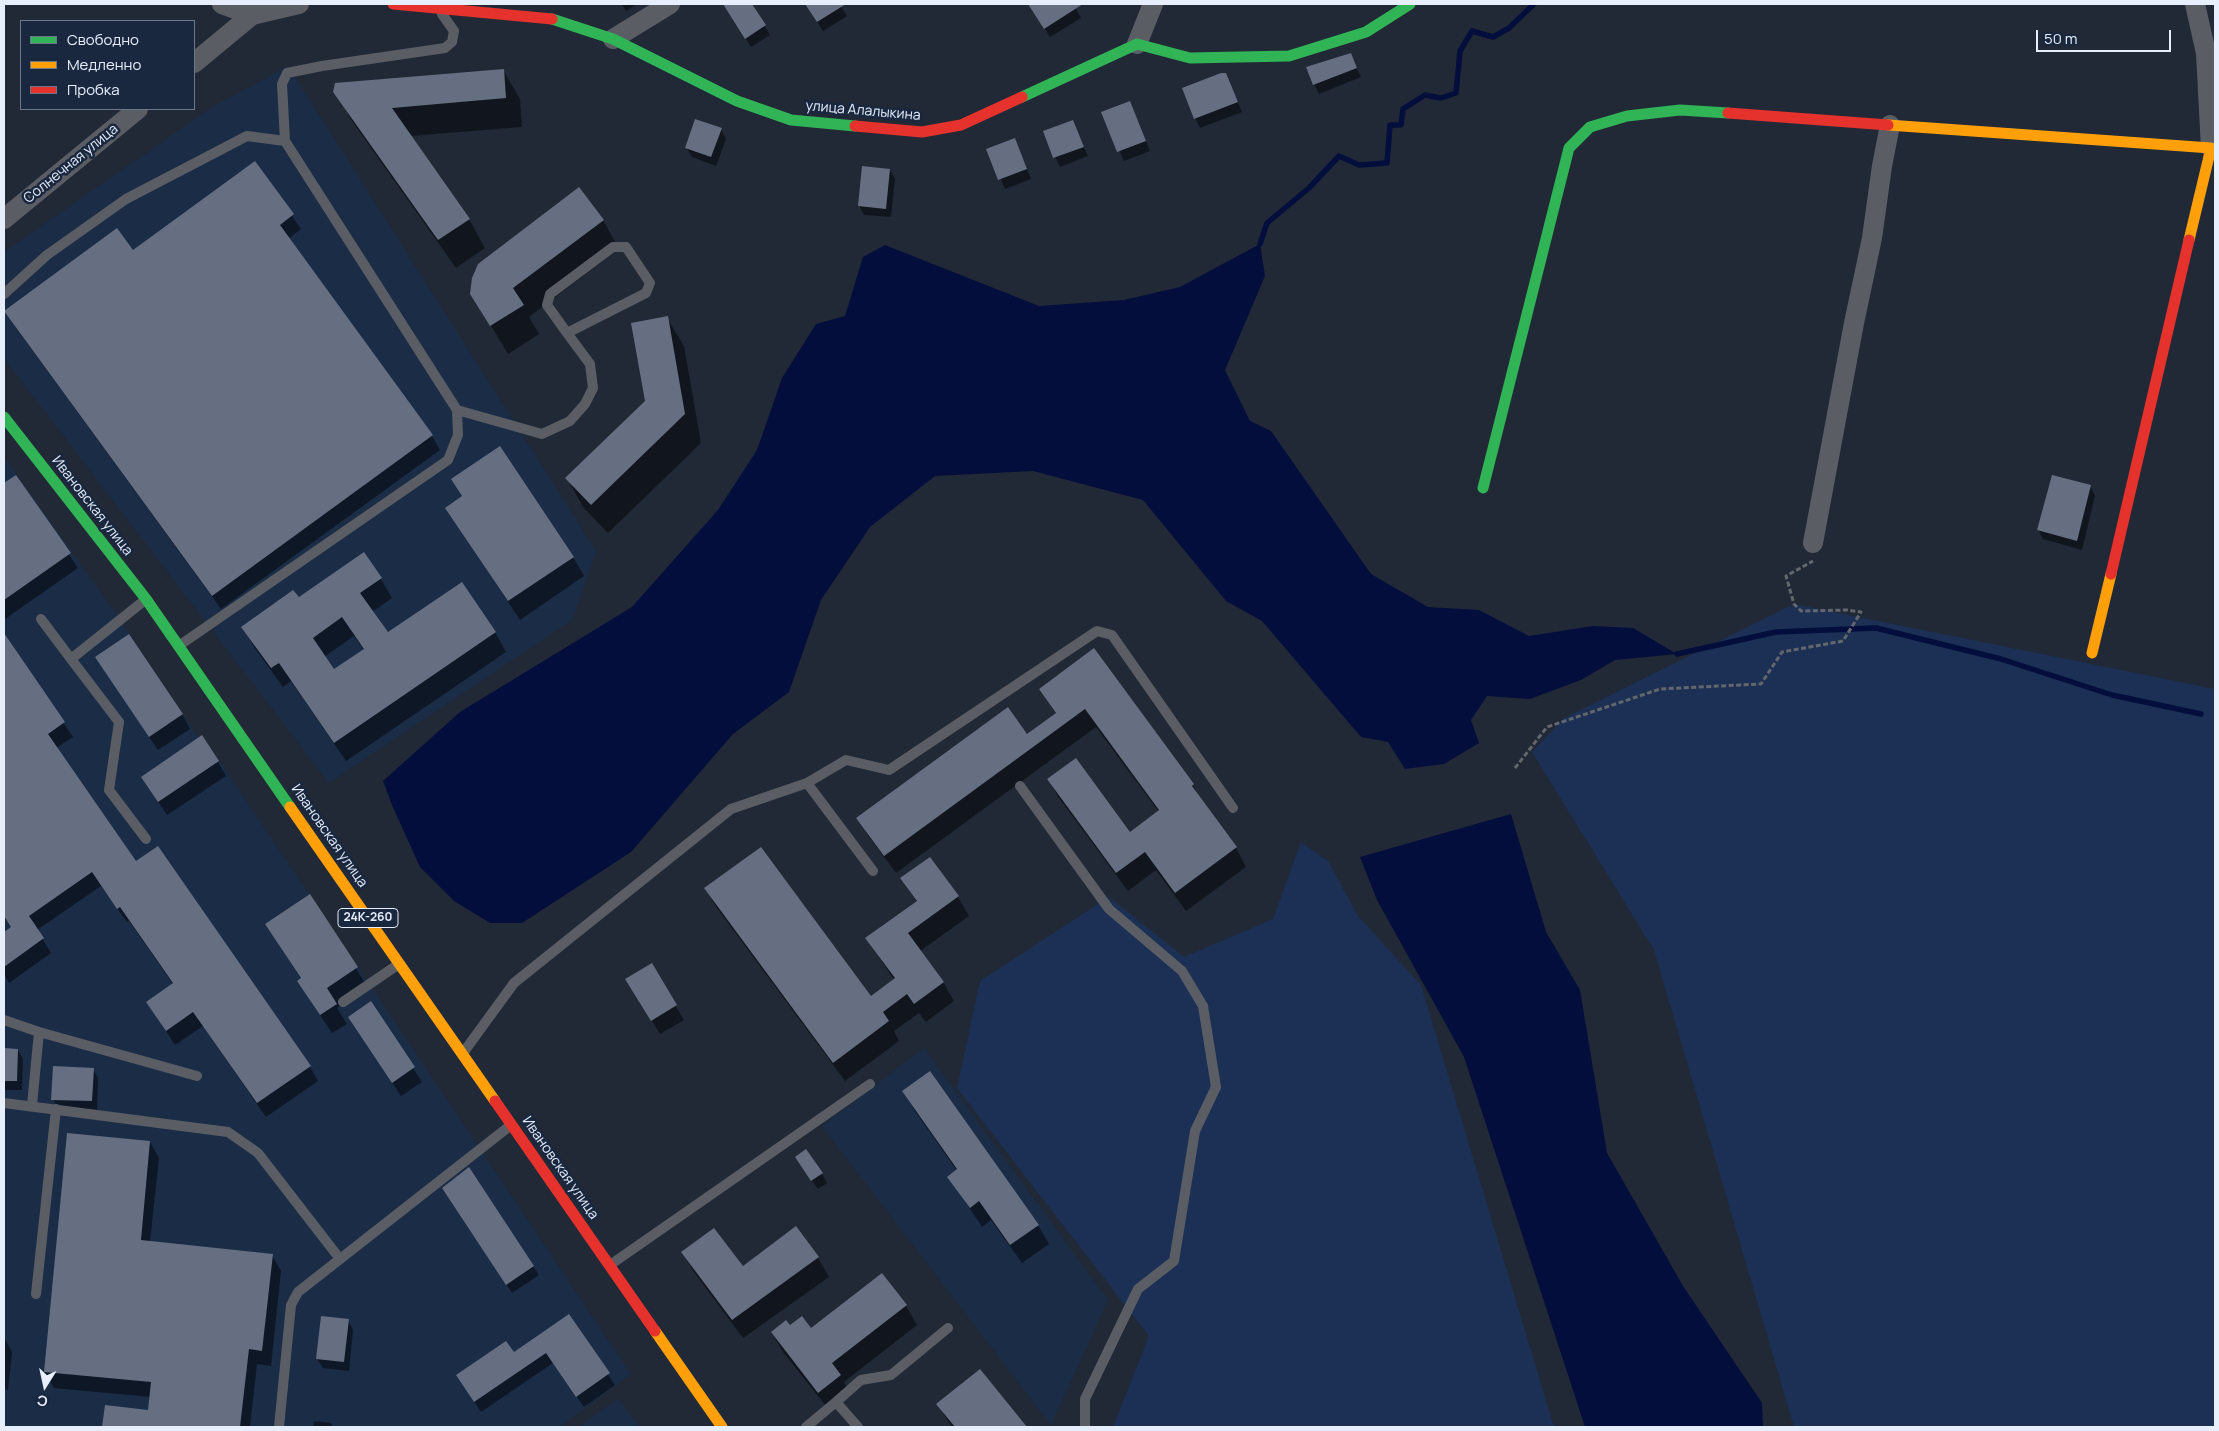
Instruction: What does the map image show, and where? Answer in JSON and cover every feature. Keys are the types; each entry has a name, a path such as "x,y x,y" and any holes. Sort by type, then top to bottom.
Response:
{"street":[{"path":"195,62 236,8 299,4"},
{"name":"улица Алалыкина","path":"393,4 557,20 613,40 737,101 791,120 922,132 961,126 1137,44"},
{"path":"613,40 670,4"},
{"path":"1152,4 1137,44 1190,58 1289,56 1366,32 1410,4"},
{"path":"2092,653 2213,148 2206,53 2195,4"},
{"name":"Солнечная улица","path":"4,219 137,110"},
{"path":"1483,488 1569,148 1590,127 1627,116 1680,110 2213,148"},
{"path":"1813,543 1872,238 1890,125"},
{"name":"Ивановская улица","path":"4,417 146,599 722,1427"}],"lane":[{"path":"179,646 448,460 458,435 457,410 285,141 282,84 286,73 445,48 452,42 454,31 436,8"},
{"path":"4,294 48,255 126,199 247,136 285,141"},
{"path":"457,410 542,434 570,421 585,404 593,388 590,364 567,333 548,305 550,294 613,247 626,247 650,283 646,293 567,333"},
{"path":"71,659 146,599"},
{"path":"41,619 119,722 109,790 146,839"},
{"path":"462,1054 514,983 731,809 807,784 846,760 888,770 1097,631 1112,635 1233,808"},
{"path":"807,784 873,871"},
{"path":"1020,786 1109,909 1182,971 1203,1006 1216,1087 1195,1131 1174,1261 1138,1288 1085,1399 1085,1427"},
{"path":"343,1002 400,964"},
{"path":"4,1020 39,1032 197,1076"},
{"path":"32,1105 39,1032"},
{"path":"609,1266 870,1084"},
{"path":"4,1103 32,1105 228,1132 258,1153 340,1259"},
{"path":"36,1294 56,1109"},
{"path":"279,1427 291,1304 298,1292 511,1125"},
{"path":"806,1427 861,1380 891,1375 948,1328"},
{"path":"836,1402 858,1427"}],"path":[{"path":"1515,768 1547,727 1660,689 1761,684 1782,652 1843,641 1861,612 1847,610 1801,611 1794,604 1786,576 1813,562 1813,543"}],"shaded area":[{"path":"288,66 596,551 572,620 329,783 4,358 4,252 211,108"},
{"path":"1260,244 1265,276 1225,370 1250,421 1271,431 1371,574 1428,607 1479,610 1529,636 1593,626 1633,628 1677,654 1615,660 1581,680 1530,699 1487,696 1471,720 1479,743 1444,764 1405,769 1388,742 1361,737 1262,621 1226,601 1143,500 1033,471 935,476 870,527 821,600 789,692 733,734 631,852 522,923 490,923 454,901 420,867 383,781 460,712 632,607 718,510 757,450 782,378 816,324 845,316 863,257 885,245 1039,306 1124,300 1180,287"},
{"path":"4,457 120,620 198,737 202,735 631,1374 559,1427 4,1427"},
{"path":"1794,604 2215,689 2215,1427 1794,1427 1654,950 1532,752 1564,718"},
{"path":"1511,814 1546,932 1580,990 1607,1153 1683,1286 1762,1403 1763,1427 1585,1427 1464,1057 1377,900 1360,857"},
{"path":"1301,842 1328,861 1358,916 1421,985 1554,1427 1113,1427 1149,1336 957,1088 980,981 1109,897 1184,957 1273,919"},
{"path":"924,1048 1108,1300 1051,1425 822,1126"},
{"path":"618,1399 640,1427 578,1427"}],"building":[{"path":"723,4 752,4 766,25 745,39"},
{"path":"805,4 846,4 817,22"},
{"path":"1028,4 1083,4 1044,29"},
{"path":"1351,53 1357,68 1313,85 1306,67"},
{"path":"504,69 506,98 392,108 470,219 438,240 333,92 335,83"},
{"path":"1221,73 1226,73 1238,102 1194,119 1182,88"},
{"path":"1130,101 1146,141 1117,152 1101,112"},
{"path":"695,119 722,128 711,157 685,148"},
{"path":"1073,120 1084,147 1053,158 1043,131"},
{"path":"1015,138 1027,169 998,180 986,149"},
{"path":"255,161 294,214 280,225 433,435 212,596 4,311 117,228 133,250"},
{"path":"862,166 890,169 886,209 858,206"},
{"path":"579,187 604,220 513,288 524,305 490,326 470,294 472,278 478,264"},
{"path":"668,316 685,414 591,505 565,478 645,401 631,323"},
{"path":"500,446 574,557 508,601 445,508 462,496 451,479"},
{"path":"16,475 71,553 4,600 4,483"},
{"path":"2052,475 2091,485 2077,541 2037,530"},
{"path":"364,552 382,578 360,593 388,632 462,582 496,632 334,743 279,663 271,668 241,627 293,590 299,597","holes":["342,617 364,649 334,669 313,638"]},
{"path":"4,633 65,722 48,734 136,861 158,846 311,1066 257,1103 193,1012 166,1031 146,1002 173,983 120,907 117,909 92,872 29,916 44,938 4,967 4,932 11,927 4,916"},
{"path":"129,634 183,714 149,737 95,657"},
{"path":"1094,648 1194,784 1192,786 1237,847 1175,893 1145,852 1116,873 1047,779 1076,758 1130,832 1159,810 1085,709 884,856 856,818 1008,707 1027,734 1056,713 1039,689"},
{"path":"202,735 219,761 158,802 141,777"},
{"path":"761,847 871,996 895,978 865,938 917,901 900,878 930,857 959,896 908,933 944,982 914,1004 907,994 883,1012 889,1021 833,1063 704,888"},
{"path":"310,894 358,967 327,988 337,1004 320,1015 297,981 301,978 265,924"},
{"path":"652,963 677,1005 651,1021 625,979"},
{"path":"371,1001 415,1067 392,1083 348,1017"},
{"path":"4,1048 18,1049 17,1081 4,1081"},
{"path":"53,1066 94,1068 92,1101 51,1100"},
{"path":"930,1071 1039,1225 1010,1245 979,1201 970,1208 947,1177 957,1169 902,1091"},
{"path":"67,1133 150,1141 141,1240 273,1254 262,1351 249,1349 240,1427 102,1427 105,1405 148,1410 151,1382 44,1372"},
{"path":"806,1149 823,1173 811,1181 795,1157"},
{"path":"469,1167 534,1266 506,1285 442,1188"},
{"path":"796,1226 819,1257 732,1320 681,1252 714,1228 743,1266"},
{"path":"882,1273 907,1305 832,1363 841,1375 818,1393 771,1332 786,1320 790,1325 802,1316 811,1328"},
{"path":"569,1314 610,1373 576,1397 546,1353 474,1402 456,1375 506,1341 514,1352"},
{"path":"321,1316 349,1319 344,1362 316,1359"},
{"path":"980,1369 1027,1427 955,1427 936,1404"}],"waterway":[{"path":"1260,244 1267,223 1309,188 1339,156 1359,165 1387,163 1390,125 1401,125 1403,109 1425,95 1441,98 1456,93 1460,51 1472,31 1493,37 1509,28 1534,4"},
{"path":"1677,654 1776,632 1876,628 2001,659 2112,695 2201,714"}],"traffic: fast":[{"path":"1022,97 1137,44 1190,58 1289,56 1366,32 1410,4"},
{"path":"552,19 613,39 737,101 791,120 855,126"},
{"path":"1483,488 1569,148 1590,127 1627,116 1680,110 1728,113"},
{"path":"4,417 146,599 290,807"}],"traffic: slow":[{"path":"1888,125 2211,148 2189,240"},
{"path":"2092,653 2111,574"},
{"path":"290,807 495,1101"},
{"path":"655,1331 722,1427"}],"traffic: jam":[{"path":"393,4 552,19"},
{"path":"855,126 922,132 961,125 1022,97"},
{"path":"1728,113 1888,125"},
{"path":"2111,574 2189,240"},
{"path":"495,1101 655,1331"}]}
